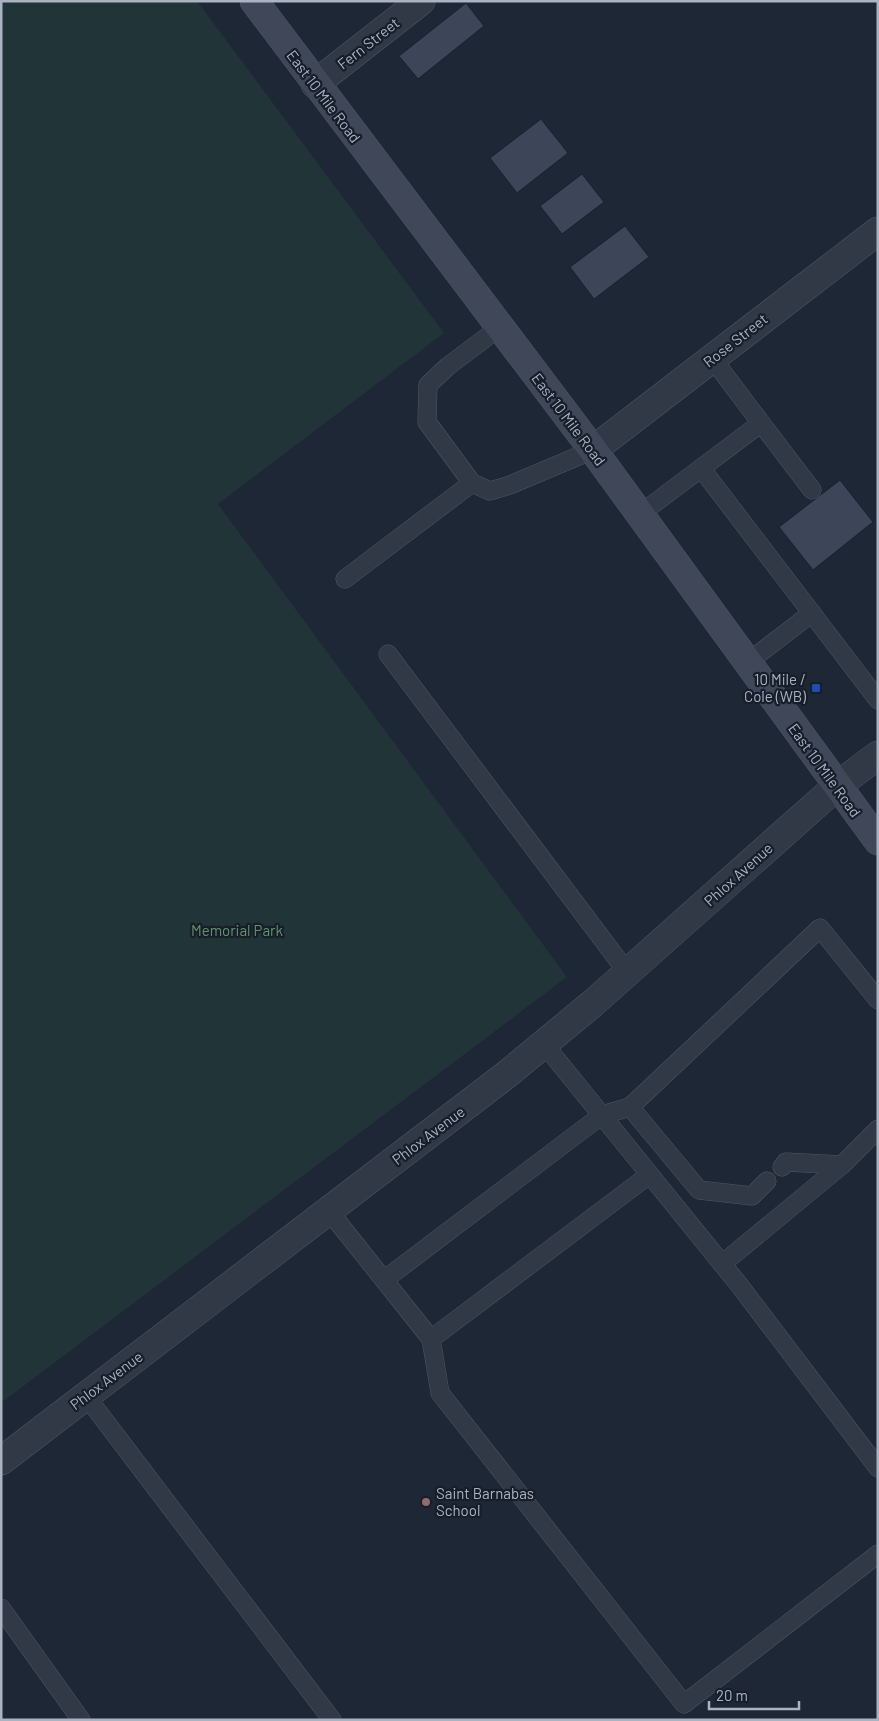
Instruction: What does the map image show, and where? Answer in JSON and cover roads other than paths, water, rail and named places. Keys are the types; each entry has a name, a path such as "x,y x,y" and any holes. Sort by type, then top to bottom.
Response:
{"main road":[{"name":"East 10 Mile Road","path":"254,1 593,450 878,841"}],"street":[{"name":"Fern Street","path":"315,84 421,1"},
{"name":"Rose Street","path":"593,450 878,231"},
{"name":"Phlox Avenue","path":"1,1460 329,1211 544,1044 837,786 878,755"}],"lane":[{"path":"500,327 447,367 428,385 427,422 472,483 490,491 510,486 593,450"},
{"path":"712,358 812,490"},
{"path":"640,514 761,423"},
{"path":"701,468 812,613 875,689"},
{"path":"345,578 472,483"},
{"path":"748,662 812,613"},
{"path":"388,654 627,972"},
{"path":"384,1280 602,1115 630,1108 820,928 878,1000"},
{"path":"544,1044 722,1264 878,1468"},
{"path":"630,1108 699,1190 752,1196 767,1181"},
{"path":"722,1264 842,1165 878,1129"},
{"path":"782,1167 786,1162 842,1165"},
{"path":"431,1338 649,1175"},
{"path":"329,1211 431,1338 440,1393 684,1704 878,1554"},
{"path":"86,1396 332,1720"},
{"path":"1,1608 81,1720"}],"place":[{"name":"10 Mile / Cole (WB)","path":"816,688"},
{"name":"Saint Barnabas School","path":"426,1502"}],"park label":[{"name":"Memorial Park","path":"237,930"}]}
